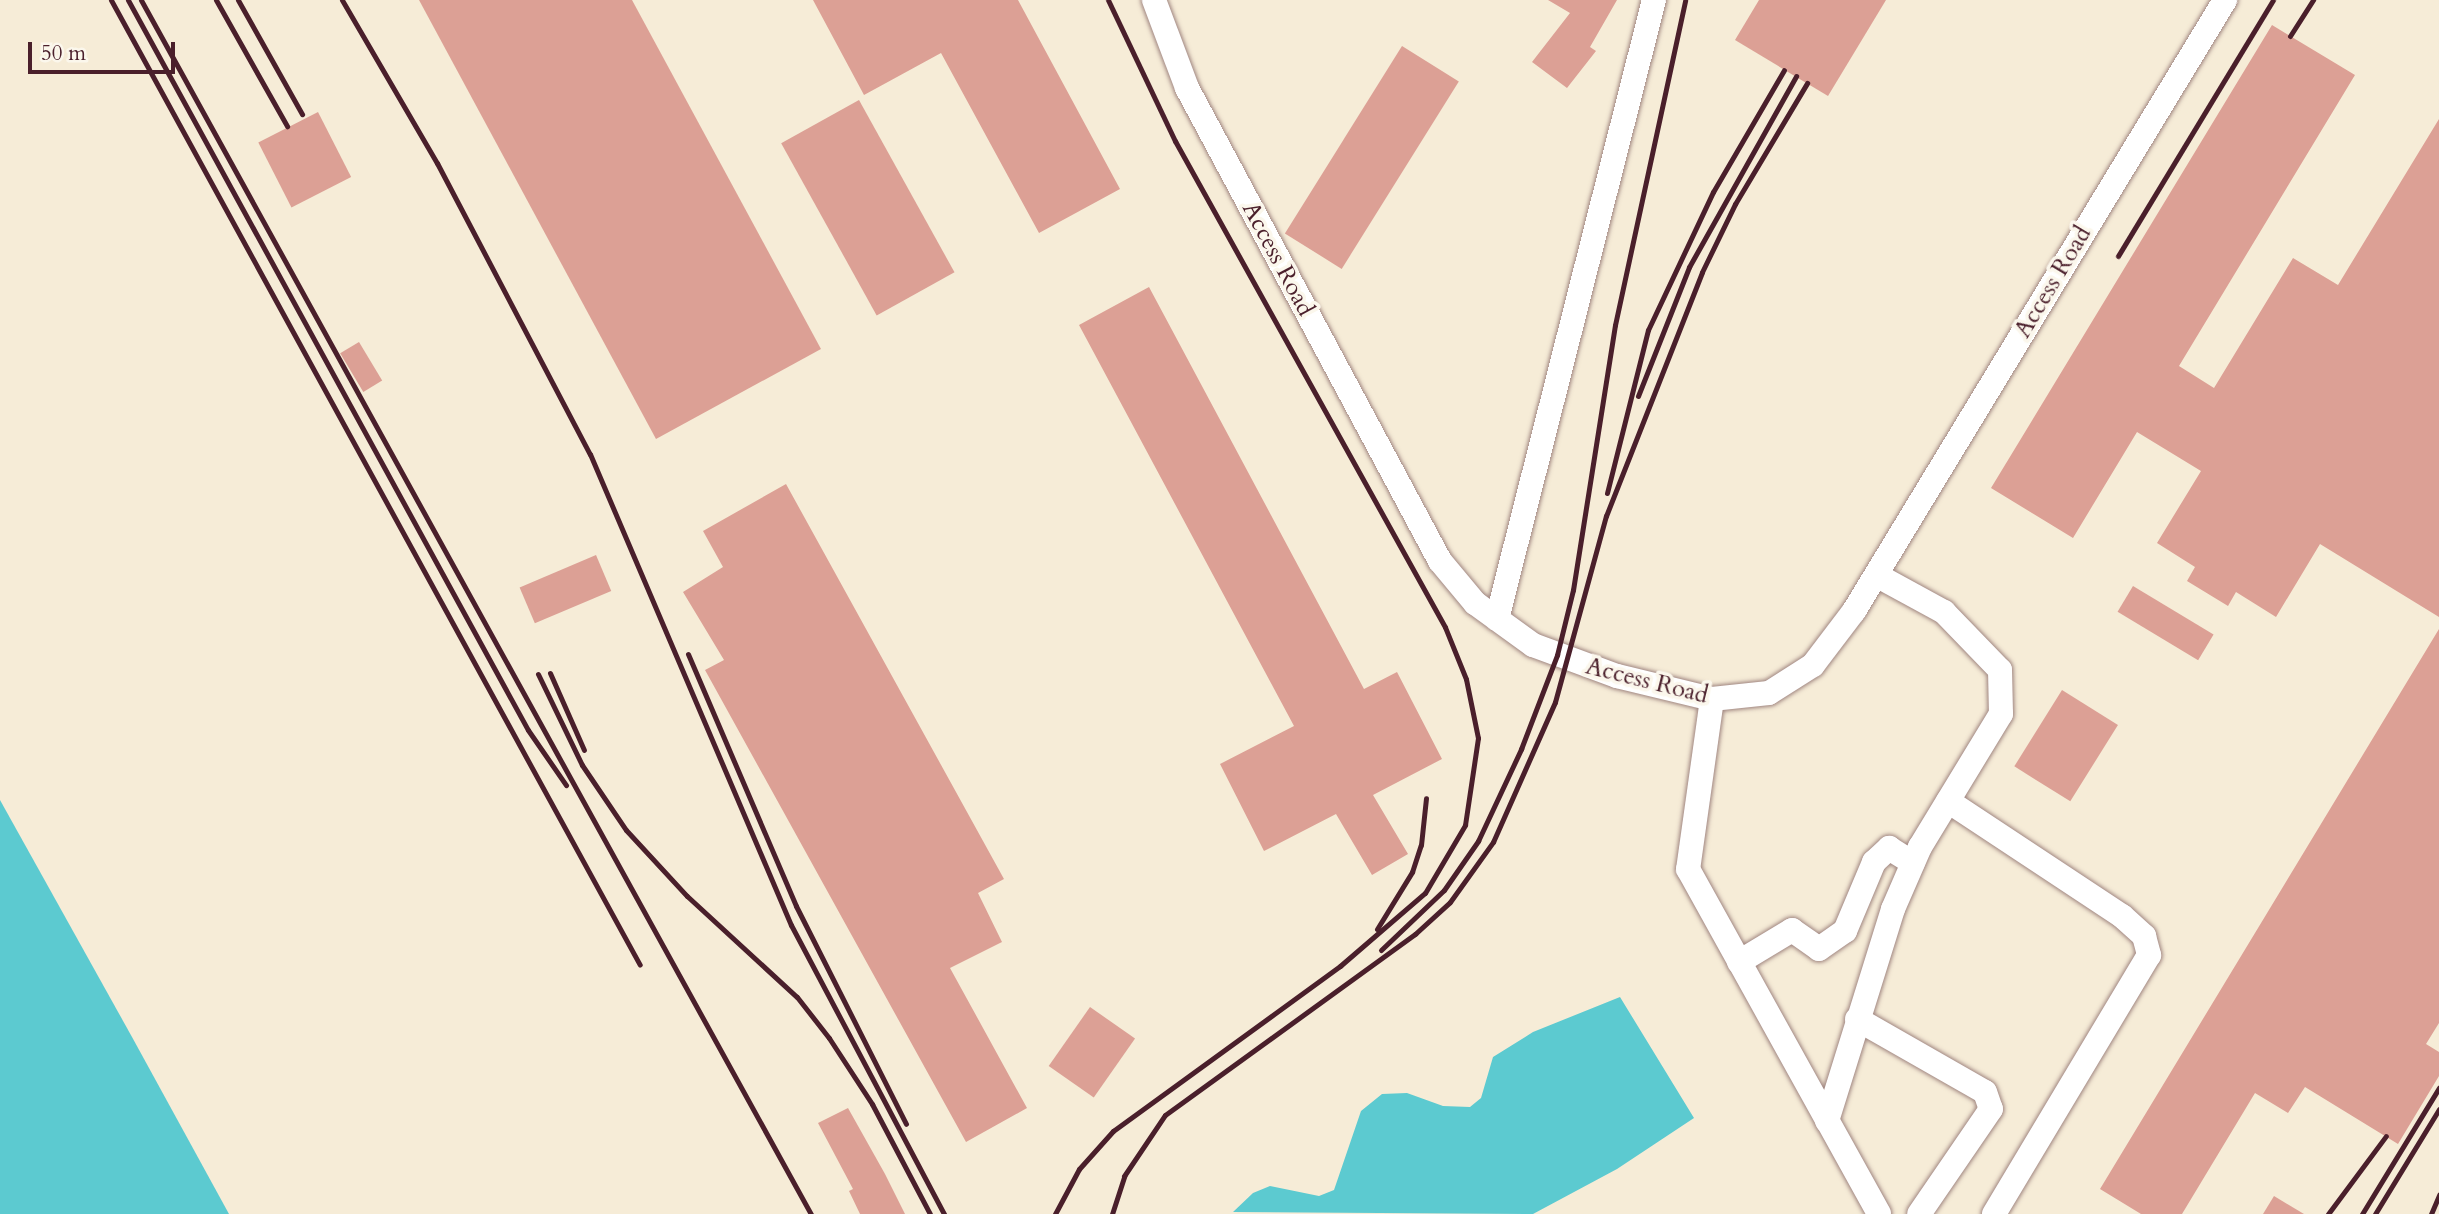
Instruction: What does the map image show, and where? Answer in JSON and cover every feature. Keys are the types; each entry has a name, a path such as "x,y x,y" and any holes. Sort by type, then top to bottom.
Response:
{"lane":[{"name":"Access Road","path":"1154,0 1187,89 1440,561 1475,603 1533,645 1570,661 1712,699 1769,693 1814,665 1876,575 2225,0"},
{"path":"1497,619 1654,0"},
{"path":"1827,1121 1857,1019 1913,863 2001,714 2000,670 1944,612 1876,575"},
{"path":"1712,699 1688,869 1879,1214"},
{"path":"1948,801 2122,916 2144,936 2149,955 1994,1214"},
{"path":"1739,962 1792,930 1819,949 1845,931 1874,862 1889,848 1913,863"},
{"path":"1857,1019 1985,1092 1991,1109 1919,1214"}],"water":[{"path":"0,800 132,1037 229,1214 0,1214"},
{"path":"1620,997 1694,1118 1617,1169 1533,1214 1233,1212 1253,1193 1270,1186 1319,1196 1334,1190 1361,1111 1382,1094 1407,1093 1443,1106 1470,1107 1481,1098 1493,1057 1533,1032"}],"building":[{"path":"419,0 632,0 821,349 656,439"},
{"path":"813,0 1018,0 1120,189 1039,233 941,53 864,95"},
{"path":"1548,0 1617,0 1590,47 1596,51 1567,88 1532,62 1570,13"},
{"path":"1759,0 1886,0 1828,96 1735,40"},
{"path":"2272,25 2355,75 2179,366 2214,388 2293,258 2338,285 2439,119 2439,617 2320,544 2276,617 2236,592 2228,606 2187,581 2195,567 2157,543 2201,471 2137,432 2073,538 1991,488"},
{"path":"1402,46 1459,82 1342,269 1285,233"},
{"path":"859,100 955,272 877,315 781,143"},
{"path":"318,112 351,177 291,207 258,142"},
{"path":"1149,287 1364,689 1397,672 1442,759 1373,795 1408,854 1372,875 1336,814 1264,851 1220,764 1294,726 1079,325"},
{"path":"359,342 382,381 363,392 340,353"},
{"path":"786,484 1004,879 978,893 1002,942 950,968 1027,1108 966,1142 705,670 724,660 683,592 723,567 703,531"},
{"path":"596,555 611,591 535,623 520,587"},
{"path":"2133,586 2214,634 2198,660 2118,612"},
{"path":"2439,629 2439,1023 2426,1044 2439,1052 2439,1076 2398,1144 2305,1087 2288,1113 2255,1093 2182,1214 2141,1214 2100,1189"},
{"path":"2062,690 2118,725 2070,801 2014,766"},
{"path":"1090,1007 1135,1039 1094,1098 1049,1066"},
{"path":"848,1108 905,1214 860,1214 849,1191 853,1189 818,1123"},
{"path":"2274,1196 2304,1214 2263,1214"}],"railway":[{"path":"111,0 640,965"},
{"path":"128,0 528,730 566,785"},
{"path":"141,0 811,1214"},
{"path":"216,0 287,126"},
{"path":"238,0 302,114"},
{"path":"342,0 437,163 590,454 791,925 944,1214"},
{"path":"1055,1214 1079,1169 1113,1131 1340,966 1425,893 1465,825 1478,738 1466,679 1445,627 1175,141 1108,0"},
{"path":"1381,950 1444,890 1478,841 1521,749 1557,655 1573,590 1615,325 1685,0"},
{"path":"2118,256 2273,0"},
{"path":"2290,36 2313,0"},
{"path":"1607,493 1648,330 1713,192 1784,70"},
{"path":"1638,396 1689,267 1796,76"},
{"path":"1112,1214 1124,1176 1165,1115 1415,934 1450,902 1493,842 1555,702 1606,516 1702,272 1735,204 1807,83"},
{"path":"688,654 796,906 906,1124"},
{"path":"550,673 584,750"},
{"path":"538,674 582,765 626,830 687,896 797,997 829,1038 872,1104 930,1214"},
{"path":"1377,929 1412,872 1421,845 1426,798"},
{"path":"2362,1214 2439,1088"},
{"path":"2375,1214 2439,1109"},
{"path":"2328,1214 2386,1136"},
{"path":"2431,1214 2439,1195"}]}
